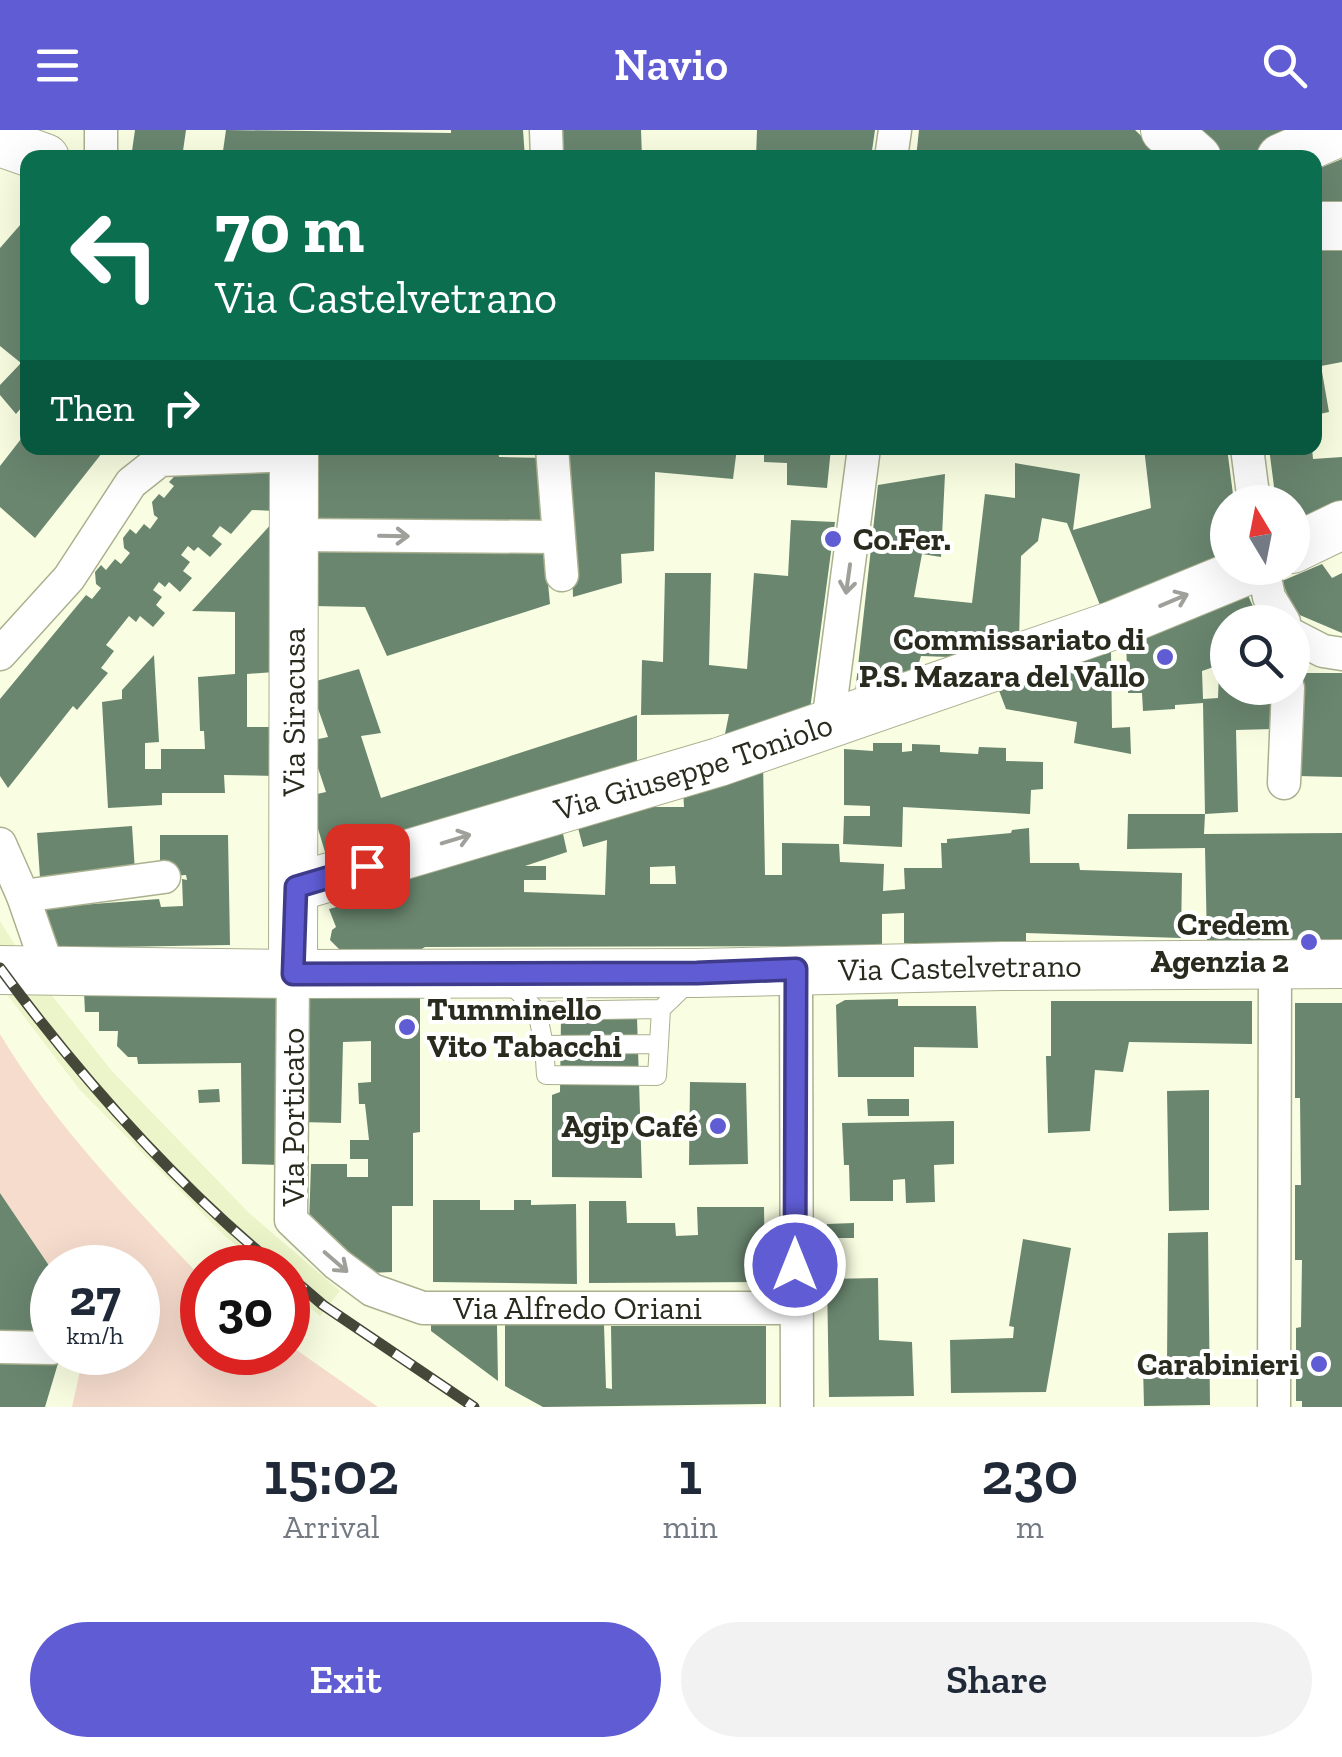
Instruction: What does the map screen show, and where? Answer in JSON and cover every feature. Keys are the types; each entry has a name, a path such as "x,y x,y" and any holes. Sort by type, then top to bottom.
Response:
{"street":[{"path":"1166,130 1188,150"},
{"path":"1299,150 1342,131"},
{"path":"0,654 70,578 131,483 160,460 234,455"},
{"name":"Via Siracusa","path":"293,974 294,455"},
{"path":"552,455 562,575"},
{"path":"828,723 863,455"},
{"path":"1248,455 1252,485"},
{"path":"1310,540 1342,524"},
{"path":"296,535 558,538"},
{"name":"Via Giuseppe Toniolo","path":"296,887 719,762 1114,625 1211,585"},
{"path":"1310,644 1342,654"},
{"path":"1284,783 1287,705"},
{"path":"0,844 23,896 28,970"},
{"path":"23,896 164,878"},
{"path":"1274,1407 1275,962"},
{"name":"Via Castelvetrano","path":"28,970 500,974 1342,964"},
{"path":"796,969 797,1407"},
{"name":"Via Porticato","path":"293,974 291,1220 337,1264 372,1290 423,1308"},
{"name":"Via Alfredo Oriani","path":"423,1308 795,1308"},
{"path":"0,1347 30,1348"}],"lane":[{"path":"500,974 538,1011 546,1075 656,1076 661,1008 697,973"},
{"path":"538,1011 661,1008"},
{"path":"544,1045 659,1044"}],"shaded area":[{"path":"0,921 27,964 111,1070 249,1213 286,1245 236,1245 226,1237 80,1090 0,985"},
{"path":"0,1034 69,1131 180,1254 180,1375 310,1375 310,1359 378,1407 72,1407 79,1375 160,1375 160,1245 35,1245 0,1193"},
{"path":"310,1265 340,1291 320,1316 310,1307"}],"building":[{"path":"135,130 186,130 183,150 132,150"},
{"path":"226,130 451,133 523,130 524,150 223,150"},
{"path":"557,130 641,130 642,150 558,150"},
{"path":"757,130 875,130 872,150 756,150"},
{"path":"919,130 1135,130 1156,150 917,150"},
{"path":"1189,130 1304,130 1259,150 1210,150"},
{"path":"1342,159 1342,208 1322,208 1322,167"},
{"path":"20,225 20,362 0,346 0,248"},
{"path":"1342,248 1342,362 1322,366 1322,249"},
{"path":"20,364 20,409 16,414 0,395 0,385"},
{"path":"1322,372 1329,412 1322,414"},
{"path":"20,440 20,455 100,455 35,538 0,507 0,466"},
{"path":"313,455 545,458 549,523 316,525"},
{"path":"569,455 736,455 733,479 655,472 654,551 621,554 622,583 573,597"},
{"path":"764,455 830,455 827,488 787,485 787,463 764,462"},
{"path":"1145,455 1228,455 1232,485 1210,485 1210,565 1104,615 1067,523 1042,518 1038,541 1021,556 1019,643 981,645 978,658 921,656 913,682 855,693 878,485 945,474 941,557 922,554 914,597 972,603 985,494 1015,498 1015,463 1080,474 1073,530 1151,508"},
{"path":"1270,455 1342,457 1342,507 1310,521 1310,485 1274,485"},
{"path":"185,465 275,468 275,511 252,510 231,534 220,526 212,536 222,544 210,557 198,547 194,551 188,546 181,555 190,562 183,571 192,578 180,592 169,582 165,587 159,582 153,590 162,597 156,605 165,613 153,627 140,616 136,622 129,616 106,645 114,651 101,668 108,673 77,710 73,706 8,788 0,776 0,699 86,595 92,599 101,588 96,584 95,572 101,565 106,570 115,559 121,564 130,553 124,548 123,538 130,529 136,534 144,524 150,529 158,518 152,502 159,494 164,498 174,486 169,482"},
{"path":"791,520 835,522 809,717 723,744 729,714 641,715 642,660 663,662 665,573 711,573 709,665 747,669 754,573 788,576"},
{"path":"273,522 275,672 247,674 247,727 276,727 276,776 224,775 225,793 162,793 162,805 108,808 102,702 122,699 122,690 154,655 159,742 145,743 145,769 161,769 161,749 205,749 204,731 200,731 198,677 235,674 235,612 192,611"},
{"path":"313,548 545,552 550,604 387,656 365,607 312,606"},
{"path":"1322,564 1332,578 1342,573 1342,633 1310,619 1310,605 1292,605 1284,585 1310,585 1310,569"},
{"path":"1246,591 1252,605 1213,605"},
{"path":"1210,606 1210,668 1202,671 1203,699 1210,699 1210,705 1271,705 1272,729 1236,730 1238,812 1205,814 1203,703 1143,711 1142,693 1128,693 1126,642"},
{"path":"1111,651 1112,728 1130,727 1131,754 1074,743 1077,722 1006,709 998,688"},
{"path":"359,669 381,733 361,736 381,798 637,715 637,766 329,865 308,796 326,792 309,741 328,737 309,683"},
{"path":"1310,673 1342,673 1342,777 1297,776 1296,705 1310,705"},
{"path":"873,743 902,743 902,752 912,751 912,744 940,745 940,752 978,754 979,747 1006,748 1006,761 1043,762 1043,789 1031,790 1030,814 903,807 902,847 843,844 844,816 870,816 870,806 844,805 844,749 873,751"},
{"path":"763,761 765,875 782,875 782,843 839,844 840,862 884,864 883,891 905,889 904,868 942,868 941,843 947,843 947,839 1029,828 1030,863 1079,863 1080,870 1182,873 1181,938 1026,933 1026,945 904,943 904,913 882,914 882,946 340,950 330,940 336,927 329,909 340,906 340,901 562,829 567,852 525,866 546,866 546,880 524,880 524,892 605,895 607,840 583,847 577,824 629,807 684,807 683,789","holes":["675,866 676,884 650,884 650,867"]},
{"path":"1128,814 1205,814 1204,834 1342,833 1342,942 1207,941 1205,848 1127,849"},
{"path":"132,826 135,871 40,878 37,833"},
{"path":"160,835 228,835 230,945 54,948 41,908 159,899 161,907 183,906 182,879 187,880 186,875 170,876 160,863"},
{"path":"299,989 420,991 420,1132 413,1133 413,1206 392,1206 392,1272 369,1273 309,1224 311,1164 347,1164 347,1177 368,1177 368,1159 350,1159 350,1140 369,1140 358,1083 371,1082 371,1041 343,1042 341,1123 301,1122"},
{"path":"280,991 280,1165 242,1164 241,1063 138,1064 137,1057 128,1057 117,1046 118,1031 99,1031 99,1012 85,1012 84,992"},
{"path":"898,999 898,1006 976,1006 978,1048 914,1047 914,1077 838,1077 836,1005 845,1000"},
{"path":"1051,1001 1252,1001 1252,1044 1129,1042 1123,1072 1095,1070 1090,1131 1048,1133 1046,1056 1051,1056"},
{"path":"1295,1003 1342,1003 1342,1407 1302,1407 1302,1401 1296,1401 1296,1328 1301,1327 1302,1260 1295,1260 1295,1185 1301,1185 1300,1098 1295,1098"},
{"path":"561,1017 637,1017 642,1178 552,1177 552,1095 560,1092"},
{"name":"Agip Café","path":"690,1082 746,1083 748,1164 689,1165"},
{"path":"219,1089 220,1102 199,1103 198,1090"},
{"path":"1209,1090 1209,1210 1169,1211 1167,1091"},
{"path":"867,1099 909,1099 909,1116 868,1116"},
{"path":"954,1121 954,1164 934,1165 935,1202 906,1203 905,1179 893,1180 893,1201 850,1201 842,1123"},
{"path":"0,1193 35,1245 30,1245 30,1334 0,1333"},
{"path":"433,1200 480,1200 480,1210 514,1210 514,1200 531,1200 531,1205 576,1204 577,1284 433,1282"},
{"path":"589,1201 626,1201 627,1223 675,1223 676,1236 698,1235 697,1207 764,1207 765,1282 589,1283"},
{"path":"854,1223 854,1238 827,1238 827,1224"},
{"path":"1208,1232 1210,1405 1144,1406 1143,1365 1167,1365 1168,1233"},
{"path":"1023,1239 1071,1248 1046,1392 951,1393 950,1340 1013,1338 1014,1327 1009,1326"},
{"path":"878,1278 879,1340 912,1342 914,1396 829,1397 827,1279"},
{"path":"431,1325 497,1325 498,1381 431,1331"},
{"path":"505,1325 604,1325 606,1388 612,1389 611,1326 766,1326 766,1404 543,1407 505,1386"},
{"path":"0,1359 30,1360 30,1375 55,1375 45,1407 0,1407"}],"railway":[{"path":"0,968 130,1127 251,1245"},
{"path":"310,1294 474,1407"}],"place":[{"name":"Co.Fer.","path":"833,539"},
{"name":"Commissariato di P.S. Mazara del Vallo","path":"1165,657"},
{"name":"Credem Agenzia 2","path":"1309,942"},
{"name":"Tumminello Vito Tabacchi","path":"407,1027"},
{"name":"Agip Café","path":"718,1126"},
{"name":"Carabinieri","path":"1319,1364"}],"route":[{"path":"367,866 296,887 293,974 697,973 796,969 795,1265"}]}
